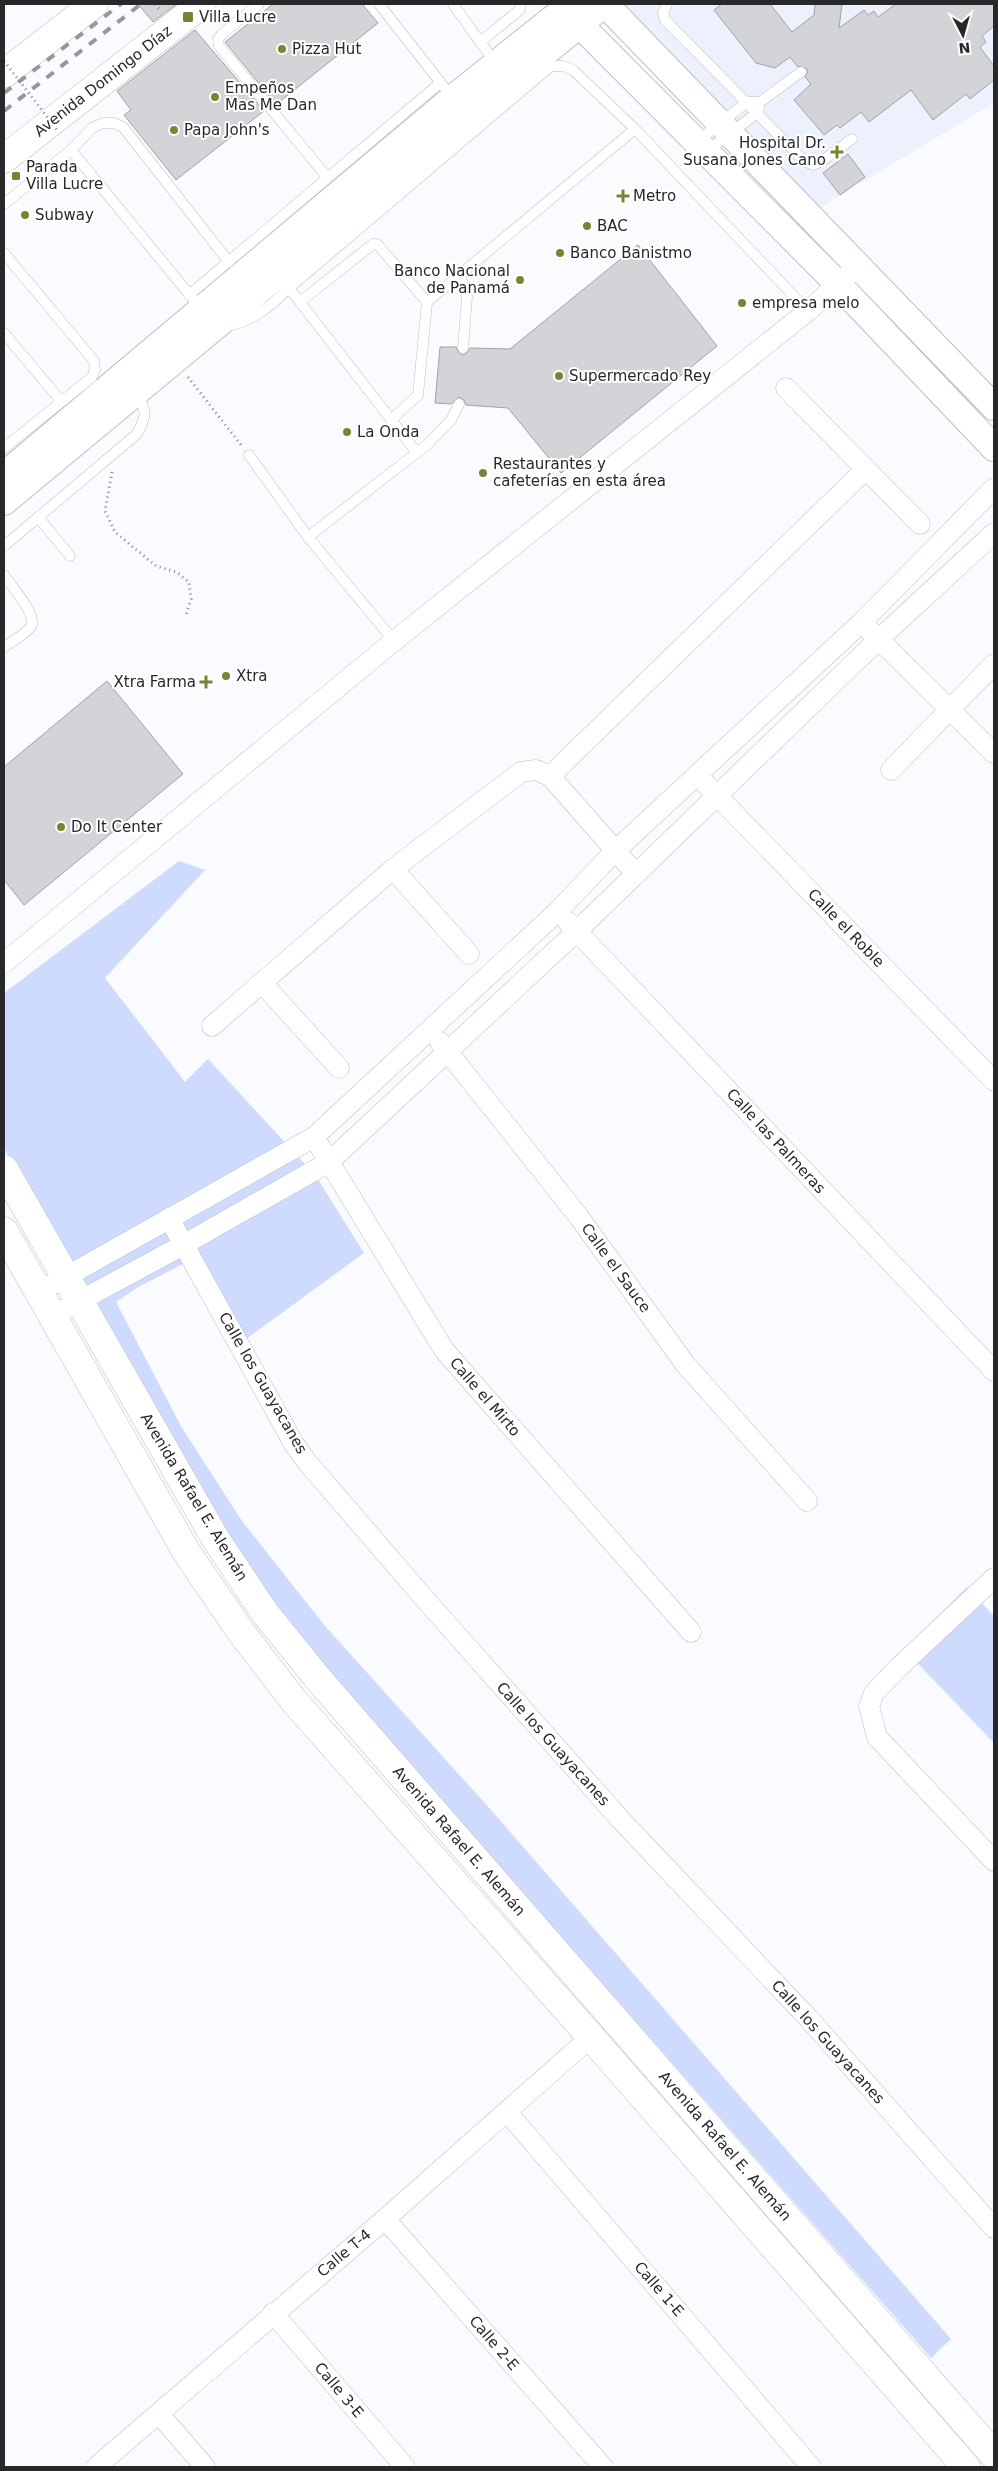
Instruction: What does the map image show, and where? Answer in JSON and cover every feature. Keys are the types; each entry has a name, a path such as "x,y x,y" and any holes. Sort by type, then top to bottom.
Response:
{"main road":[{"name":"Avenida Domingo Díaz","path":"4,159 202,4"},
{"path":"4,74 86,6"},
{"name":"Avenida Rafael E. Alemán","path":"4,1169 215,1538 265,1613 320,1681 994,2455"},
{"name":"Avenida Rafael E. Alemán","path":"4,1231 187,1553 241,1632 294,1701 591,2037 966,2467"}],"street":[{"path":"4,502 10,466 202,310 503,74 569,10 604,4 994,407"},
{"path":"569,10 838,284 994,448"},
{"path":"6,956 394,641 808,311 857,266"},
{"path":"10,466 137,392 175,360 202,310"},
{"path":"786,388 920,524"},
{"path":"550,776 866,469"},
{"path":"39,1292 314,1137 558,911 615,851 862,622 994,488"},
{"path":"52,1316 78,1300 185,1244 329,1162 578,931 878,639 994,533"},
{"path":"862,622 994,753"},
{"path":"891,770 994,664"},
{"path":"212,1026 263,984 393,869 521,772 536,770 550,776 636,874"},
{"name":"Calle el Roble","path":"698,775 994,1081"},
{"path":"393,869 469,954"},
{"name":"Calle las Palmeras","path":"558,911 994,1371"},
{"path":"263,984 340,1068"},
{"name":"Calle el Sauce","path":"430,1030 579,1217 686,1364 807,1501"},
{"name":"Calle el Mirto","path":"314,1137 444,1350 691,1632"},
{"name":"Calle los Guayacanes","path":"169,1218 294,1444 308,1462 430,1605 613,1812 810,2020 994,2228"},
{"path":"994,1578 874,1693 869,1706 877,1737 994,1861"},
{"name":"Calle T-4","path":"96,2467 159,2414 273,2312 385,2219 591,2037"},
{"name":"Calle 1-E","path":"507,2112 811,2467"},
{"name":"Calle 2-E","path":"385,2219 603,2467"},
{"name":"Calle 3-E","path":"273,2312 405,2467"},
{"path":"159,2414 205,2467"}],"lane":[{"path":"259,4 222,34 218,39 219,46 327,177"},
{"path":"379,4 461,106"},
{"path":"453,4 503,74"},
{"path":"480,42 516,13 520,9 521,4"},
{"path":"667,4 663,13 665,20 804,161 813,165 822,161 852,139"},
{"path":"202,310 229,262 327,177 461,106 551,66 564,66 574,70 634,129 808,311"},
{"path":"747,102 760,102 802,72"},
{"path":"725,129 747,102"},
{"path":"702,147 725,129 757,113 760,102"},
{"path":"71,150 202,310 239,324 278,300 461,106"},
{"path":"4,204 71,150 92,128 103,123 114,123 123,127 229,262"},
{"path":"392,419 418,395 427,302 634,129"},
{"path":"300,302 373,244 377,244 427,302"},
{"path":"4,253 94,361 95,370 92,377 61,401 10,466"},
{"path":"460,275 467,297 463,348"},
{"path":"289,288 417,453"},
{"path":"4,333 61,401"},
{"path":"4,546 137,434 145,419 145,409 137,392"},
{"path":"308,537 417,453 451,420 459,404"},
{"path":"249,455 308,537 394,641"},
{"path":"38,518 70,556"},
{"path":"4,575 30,611 33,620 31,628 4,647"}],"path":[{"path":"4,61 58,131"},
{"path":"175,360 249,455"},
{"path":"110,457 112,476 106,493 105,511 115,532 130,548 156,566 176,572 189,582 191,599 186,615"}],"shaded area":[{"name":"Hospital Dr. Susana Jones Cano","path":"625,4 994,4 994,103 821,207 810,202 624,8"},
{"path":"179,861 205,870 105,978 185,1082 208,1059 316,1176 364,1253 235,1347 185,1263 140,1286 116,1302 182,1428 242,1521 325,1626 491,1810 951,2339 931,2358 265,1599 165,1434 4,1148 4,993"},
{"path":"967,1587 994,1616 994,1743 905,1650"}],"building":[{"path":"138,4 177,4 153,22"},
{"name":"Pizza Hut","path":"273,4 362,4 378,23 278,103 275,103 225,42"},
{"path":"722,4 770,4 792,32 814,15 815,4 842,4 839,28 864,10 868,15 874,11 878,17 896,4 994,4 994,26 982,36 986,42 980,47 994,66 994,80 970,99 966,94 933,120 911,90 869,122 861,112 840,128 837,125 824,135 794,100 811,84 805,77 808,72 806,68 797,66 790,57 775,68 756,63 714,10"},
{"path":"195,30 264,111 176,180 124,115 131,110 117,91"},
{"path":"848,154 865,177 840,195 823,173"},
{"name":"Supermercado Rey","path":"638,245 717,346 561,473 508,408 466,405 464,400 459,397 451,404 435,403 440,347 456,347 459,353 463,355 470,348 510,349"},
{"name":"Do It Center","path":"107,681 183,774 24,905 4,880 4,767"}],"railway":[{"path":"4,93 121,4"},
{"path":"4,111 141,4"}],"place":[{"name":"Villa Lucre","path":"188,17"},
{"name":"Pizza Hut","path":"282,49"},
{"name":"Empeños Mas Me Dan","path":"215,97"},
{"name":"Papa John's","path":"174,130"},
{"name":"Hospital Dr. Susana Jones Cano","path":"837,152"},
{"name":"Parada Villa Lucre","path":"16,176"},
{"name":"Metro","path":"623,196"},
{"name":"Subway","path":"25,215"},
{"name":"BAC","path":"587,226"},
{"name":"Banco Banistmo","path":"560,253"},
{"name":"Banco Nacional de Panamá","path":"520,280"},
{"name":"empresa melo","path":"742,303"},
{"name":"Supermercado Rey","path":"559,376"},
{"name":"La Onda","path":"347,432"},
{"name":"Restaurantes y cafeterías en esta área","path":"483,473"},
{"name":"Xtra","path":"226,676"},
{"name":"Xtra Farma","path":"206,682"},
{"name":"Do It Center","path":"61,827"}]}
